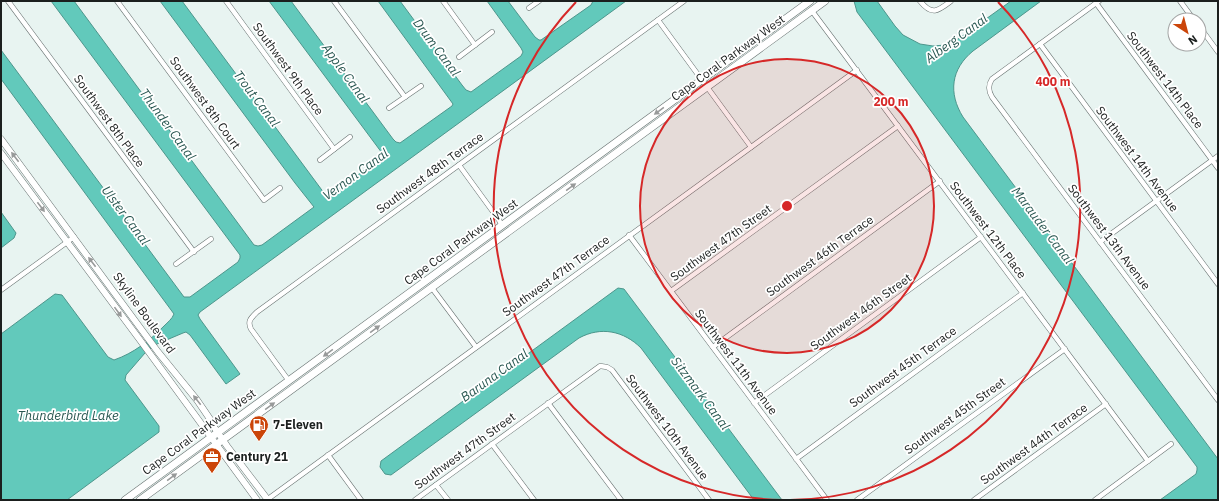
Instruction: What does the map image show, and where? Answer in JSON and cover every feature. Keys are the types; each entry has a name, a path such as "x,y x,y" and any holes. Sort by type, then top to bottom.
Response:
{"main road":[{"name":"Cape Coral Parkway West","path":"140,500 825,1"},
{"name":"Cape Coral Parkway West","path":"125,500 808,2"},
{"path":"513,228 512,224 548,197 558,184"},
{"path":"453,272 459,263 496,236 502,226"}],"street":[{"name":"Southwest 8th Place","path":"8,1 194,252"},
{"name":"Southwest 8th Court","path":"117,1 264,200 280,188"},
{"name":"Southwest 9th Place","path":"226,1 334,149"},
{"path":"334,1 405,97"},
{"path":"443,1 475,45"},
{"path":"530,8 539,1"},
{"name":"Southwest 48th Terrace","path":"289,381 251,330 249,325 250,319 257,312 684,1"},
{"path":"920,1 929,10 934,11 941,9 951,1"},
{"path":"1180,1 1188,12"},
{"path":"1040,44 1098,2"},
{"name":"Southwest 14th Place","path":"1098,2 1218,168"},
{"name":"Southwest 12th Place","path":"812,11 1148,461"},
{"path":"658,20 751,147"},
{"path":"459,57 492,32"},
{"path":"1207,37 1218,52"},
{"name":"Southwest 13th Avenue","path":"1040,44 992,79 989,84 989,91 1218,400"},
{"name":"Southwest 14th Avenue","path":"1040,44 1218,284"},
{"name":"Southwest 47th Terrace","path":"268,500 857,70"},
{"path":"389,108 420,86"},
{"name":"Southwest 47th Street","path":"671,292 898,126"},
{"path":"320,160 350,137"},
{"name":"Skyline Boulevard","path":"1,139 155,348 197,400 223,440 268,500"},
{"name":"Skyline Boulevard","path":"1,153 257,500"},
{"path":"1100,242 1218,156"},
{"path":"459,165 502,226"},
{"name":"Southwest 46th Terrace","path":"712,347 940,181"},
{"name":"Southwest 11th Avenue","path":"629,235 827,500"},
{"path":"1,290 74,237"},
{"name":"Southwest 46th Street","path":"754,403 981,237"},
{"path":"176,264 211,239"},
{"path":"432,288 476,347"},
{"name":"Southwest 45th Terrace","path":"796,459 1023,293"},
{"name":"Southwest 45th Street","path":"857,500 1065,349"},
{"name":"Southwest 47th Street","path":"415,500 595,369 600,366 607,367"},
{"name":"Southwest 10th Avenue","path":"607,367 612,370 709,500"},
{"path":"548,403 621,500"},
{"name":"Southwest 44th Terrace","path":"974,500 1106,404"},
{"path":"492,444 534,500"},
{"path":"1095,500 1171,444"},
{"path":"328,456 361,500"},
{"path":"238,474 243,477 258,497 268,500"},
{"path":"436,484 448,500"}],"water":[{"name":"Thunderbird Lake","path":"51,1 74,1 254,245 258,246 262,245 314,207 160,1 182,1 327,197 380,159 382,153 269,1 291,1 393,139 400,143 453,104 378,1 400,1 462,85 466,90 471,92 521,56 523,52 487,1 508,1 535,37 541,40 591,5 593,1 626,1 200,312 198,315 200,319 240,374 226,384 190,335 186,332 157,344 145,353 126,375 125,380 159,426 159,432 67,500 1,500 1,334 55,294 62,295 108,357 114,360 128,354 147,342 168,322 174,314 1,79 1,50 184,297 190,297 238,262 240,258 240,255"},
{"name":"Marauder Canal","path":"854,1 877,1 903,35 920,44 933,46 945,45 958,39 1011,1 1041,1 973,51 966,58 956,73 954,82 955,99 958,108 963,117 1218,459 1218,500 1160,500 1196,474 1197,467 857,12"},
{"path":"1,212 16,233 14,238 1,248"},
{"name":"Sitzmark Canal","path":"618,288 624,289 782,500 754,500 641,348 620,334 604,331 587,334 579,338 391,475 385,474 380,467 381,461"}],"place":[{"name":"7-Eleven","path":"259,442"},
{"name":"Century 21","path":"212,474"}],"water label":[{"name":"Alberg Canal","path":"956,38"},
{"name":"Drum Canal","path":"437,47"},
{"name":"Apple Canal","path":"346,73"},
{"name":"Trout Canal","path":"257,98"},
{"name":"Thunder Canal","path":"168,124"},
{"name":"Vernon Canal","path":"355,174"},
{"name":"Ulster Canal","path":"126,215"},
{"name":"Baruna Canal","path":"494,375"}]}
